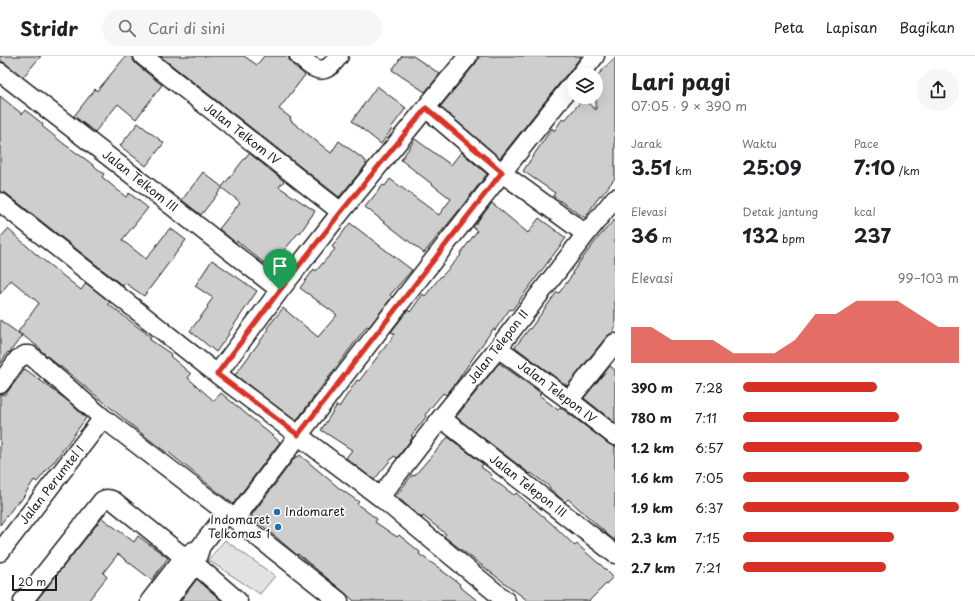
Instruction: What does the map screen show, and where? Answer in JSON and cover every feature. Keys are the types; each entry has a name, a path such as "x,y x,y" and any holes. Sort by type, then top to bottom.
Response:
{"street":[{"name":"Jalan Telkom IV","path":"143,56 341,212"},
{"path":"299,56 313,67 320,70 329,67 339,56"},
{"path":"217,374 341,212 468,56"},
{"path":"586,68 595,56"},
{"name":"Jalan Telkom III","path":"0,72 280,290"},
{"path":"150,601 231,516 298,435 567,91"},
{"path":"426,108 502,172 586,234"},
{"name":"Jalan Telepon II","path":"380,497 615,198"},
{"path":"2,209 380,497 506,601"},
{"path":"569,400 615,343"},
{"name":"Jalan Telepon IV","path":"498,348 615,436"},
{"path":"0,384 18,359 24,355 30,355 104,418 339,601"},
{"name":"Jalan Perumtel I","path":"0,552 104,418"},
{"name":"Jalan Telepon III","path":"441,418 615,554"},
{"path":"23,601 102,500 105,499 114,501 190,560 238,601"},
{"path":"167,601 190,560"}],"shaded area":[{"path":"225,540 275,576 260,594 208,560"}],"building":[{"path":"0,56 41,56 23,77 0,60"},
{"path":"126,56 133,56 133,60 136,64 162,85 136,119 118,104 95,132 74,116 95,89 97,91"},
{"path":"160,56 244,56 257,65 264,56 289,56 289,60 292,64 305,75 279,109 291,118 290,120 331,153 339,141 366,161 366,165 339,197"},
{"path":"402,56 413,56 440,74 425,92 392,70"},
{"path":"480,56 581,56 572,68 567,68 567,74 500,158 440,107"},
{"path":"615,57 615,178 601,196 600,195 585,218 553,196 555,193 523,171 552,128 554,131 563,118 565,120 579,104 589,104 596,110 596,104 603,104 603,70"},
{"path":"377,86 406,108 381,144 352,121"},
{"path":"0,96 22,114 25,110 43,124 42,126 104,174 102,177 126,197 129,193 148,208 122,240 146,259 170,228 186,240 144,296 125,283 123,286 7,194 0,192"},
{"path":"138,123 164,143 146,166 120,146"},
{"path":"415,139 451,165 461,152 487,174 424,253 365,207 383,185 385,186 390,179 439,215 451,199 401,160"},
{"path":"249,153 284,181 279,187 315,211 300,233 299,232 270,268 237,241 236,243 219,229 240,202 222,188 201,215 182,200 203,172 222,187"},
{"path":"492,203 528,233 539,218 566,238 512,310 510,309 495,330 493,329 455,384 446,395 443,393 425,415 427,416 411,436 413,437 397,458 394,456 374,480 346,458 352,450 321,430 337,405 339,407 357,380 359,381 395,334 391,332 408,310 410,312 423,294 425,296 461,255 460,254 477,231 473,227"},
{"path":"615,219 615,329 607,336 567,386 515,347 557,292 559,293 598,238"},
{"path":"350,223 412,270 390,295 392,297 369,327 367,326 296,421 235,375 269,329 267,328 283,308 318,337 337,315 300,288 314,269 316,271 335,249 332,247"},
{"path":"8,229 37,255 81,290 86,283 110,302 108,304 151,337 149,339 171,354 170,356 191,374 188,378 214,401 221,393 280,442 233,504 168,452 167,453 146,437 59,366 40,350 41,349 18,332 39,303 11,280 0,294 0,238"},
{"path":"212,260 257,291 216,352 190,331 213,298 195,286"},
{"path":"0,320 22,336 0,364"},
{"path":"499,363 541,393 539,395 558,410 560,407 609,444 615,446 615,541 568,499 565,502 549,488 550,487 531,473 530,474 456,417"},
{"path":"610,366 615,370 615,423 584,398"},
{"path":"25,369 68,401 86,418 54,462 37,482 34,480 20,502 18,501 0,525 0,394 5,395"},
{"path":"448,437 483,464 481,467 492,475 490,477 514,495 516,493 575,546 577,544 613,577 589,601 528,601 446,538 444,536 446,534 423,516 422,518 417,514 396,496 412,475 414,476"},
{"path":"300,455 339,488 359,502 357,504 377,519 375,522 397,537 399,535 420,552 419,554 460,584 459,586 478,601 354,601 298,554 297,555 251,516 296,456 298,457"},
{"path":"102,518 134,542 138,536 168,558 152,580 118,554 103,573 107,577 88,601 36,601"},
{"path":"197,579 222,601 180,601"}],"place":[{"name":"Indomaret","path":"277,512"},
{"name":"Indomaret Telkomas 1","path":"278,527"}],"route":[{"path":"426,108 502,172 298,435 217,374 280,290 341,212 426,108"}]}
